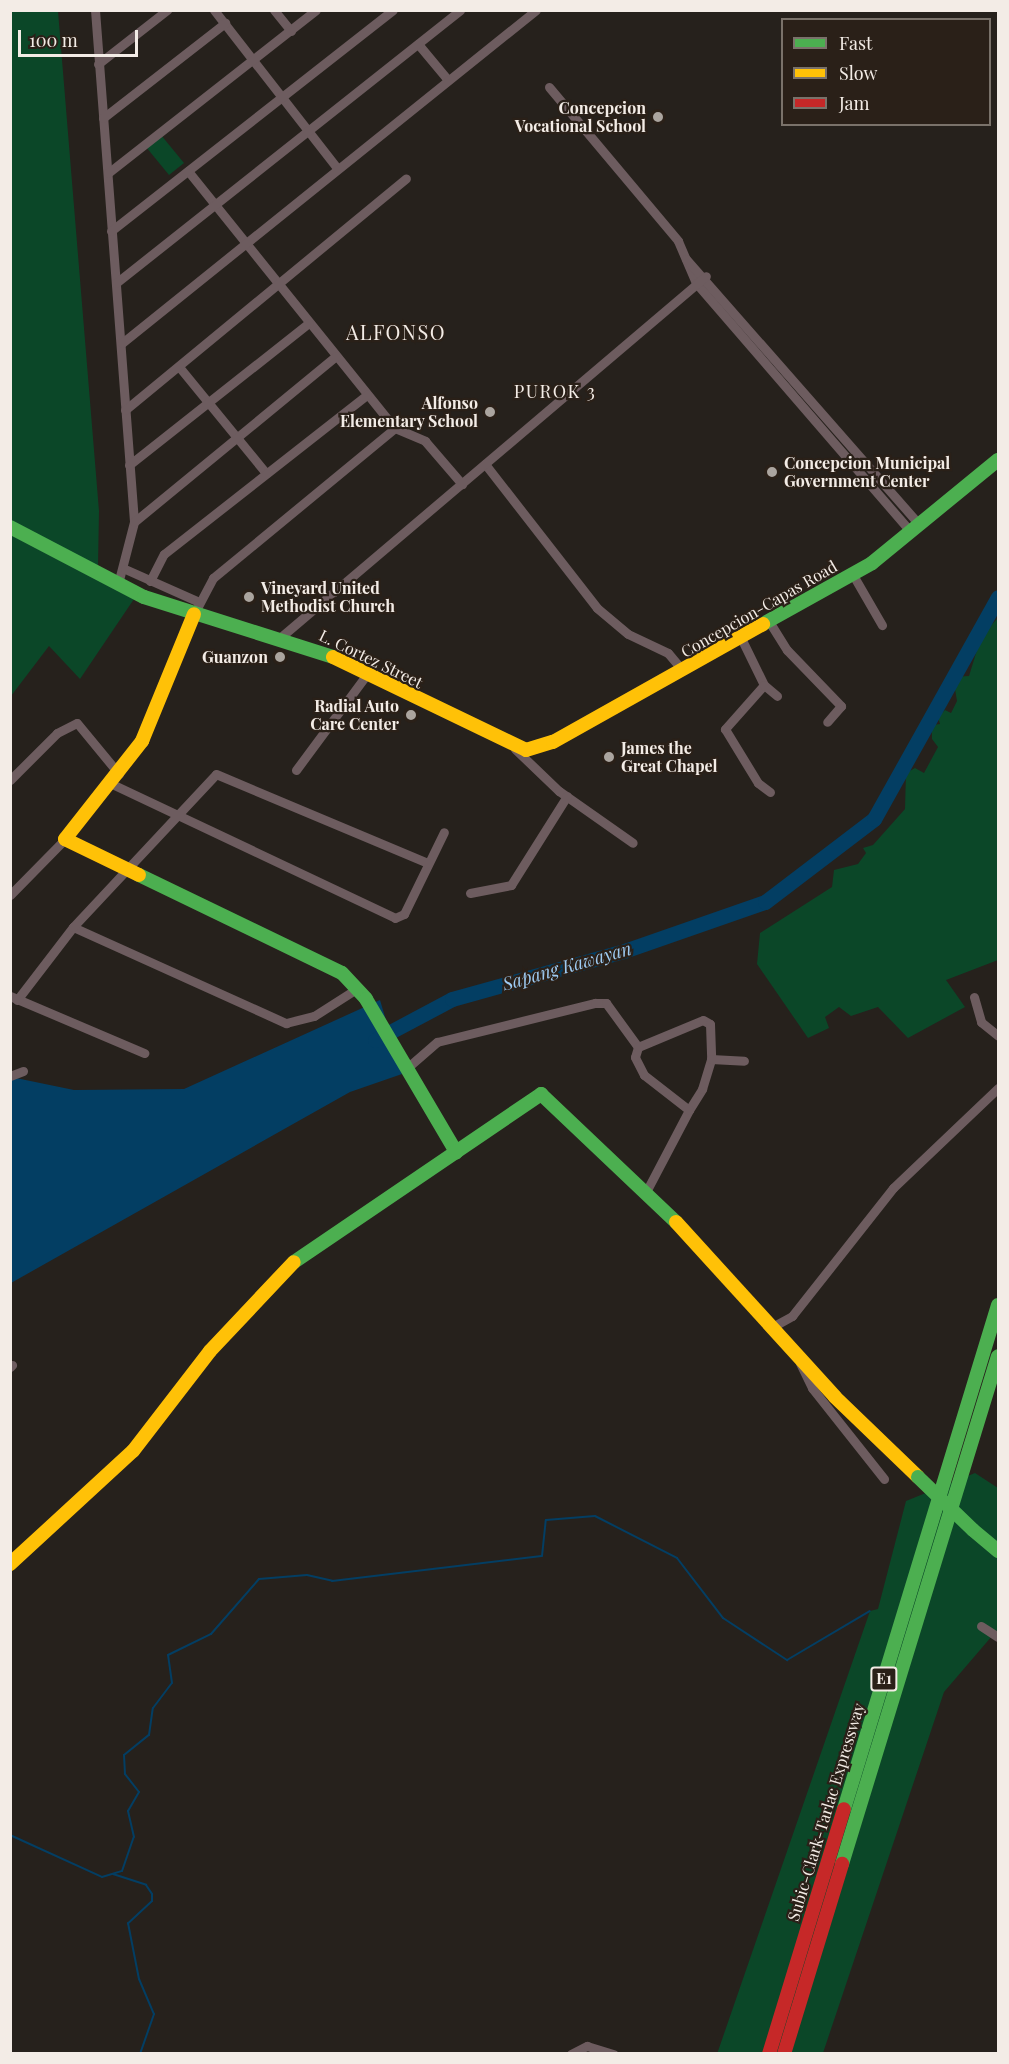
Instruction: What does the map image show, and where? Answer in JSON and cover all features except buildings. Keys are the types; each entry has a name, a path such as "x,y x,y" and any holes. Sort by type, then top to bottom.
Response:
{"main road":[{"name":"Concepcion-Capas Road","path":"515,749 553,742 853,575 915,529 999,460"},
{"name":"L. Cortez Street","path":"10,527 118,584 282,636 367,674 515,749"},
{"path":"195,607 142,741 116,779 65,839 125,871 342,973 362,993 456,1152"},
{"path":"10,1564 133,1451 210,1351 292,1264 541,1094 648,1190 774,1326 797,1356 918,1477 973,1530 999,1551"},
{"name":"Subic-Clark-Tarlac Expressway","path":"769,2054 999,1305"},
{"name":"Subic-Clark-Tarlac Expressway","path":"784,2054 999,1356"}],"street":[{"path":"95,10 134,522 125,569 118,584"},
{"path":"98,64 167,10"},
{"path":"214,10 337,168"},
{"path":"274,10 291,31"},
{"path":"108,173 316,10"},
{"path":"111,231 393,10"},
{"path":"116,283 217,207 460,10"},
{"path":"122,342 246,246 337,168 536,10"},
{"path":"103,117 225,23"},
{"path":"418,44 448,80"},
{"path":"549,87 662,220 685,257 696,283 915,529"},
{"path":"188,171 246,246 395,428 425,441 462,484"},
{"path":"125,410 180,368 406,178"},
{"path":"685,257 706,276 915,529"},
{"path":"282,636 706,276"},
{"path":"129,465 209,405 309,323"},
{"path":"134,522 336,356"},
{"path":"180,368 266,473"},
{"path":"150,581 164,554 367,394"},
{"path":"125,569 195,607 213,578 395,428"},
{"path":"485,464 597,608 628,634 668,653 683,671"},
{"path":"853,575 882,625"},
{"path":"770,623 787,650 842,706 827,722"},
{"path":"741,638 764,685 777,696"},
{"path":"296,770 367,674"},
{"path":"764,685 725,729 758,783 770,792"},
{"path":"10,780 57,733 77,723 116,779 179,817 395,918 405,914 444,832"},
{"path":"515,749 567,796 633,843"},
{"path":"144,1053 14,998 73,927 179,817 211,776 222,774 428,863"},
{"path":"470,892 511,885 567,796"},
{"path":"10,896 65,839"},
{"path":"73,927 286,1023 314,1016 362,993"},
{"path":"974,997 981,1022 999,1036"},
{"path":"404,1064 436,1042 595,1003 613,1011 638,1047 637,1066 644,1076 688,1110"},
{"path":"638,1047 703,1020 710,1024 711,1059 702,1089 688,1110 648,1190"},
{"path":"711,1059 744,1062"},
{"path":"10,1076 22,1071"},
{"path":"774,1326 792,1316 893,1188 999,1088"},
{"path":"797,1356 812,1388 884,1479"},
{"path":"981,1626 999,1637"},
{"path":"571,2054 587,2046 614,2054"}],"green space":[{"path":"10,11 58,11 99,511 98,566 11,521"},
{"path":"161,135 184,163 169,175 146,147"},
{"path":"11,535 134,599 80,679 49,646 11,696"},
{"path":"998,618 998,960 946,980 965,1007 908,1038 878,1007 851,1016 839,1007 825,1017 829,1028 808,1038 757,964 760,933 832,887 834,870 858,864 866,853 863,848 873,845 905,809 906,773 915,768 924,773 938,747 932,739 932,725 940,724 938,717 945,710 951,713 957,701 953,677 969,676 977,650 973,644"},
{"path":"975,1473 998,1488 998,1629 944,1692 823,2053 717,2054 870,1611 878,1609 906,1501"}],"water":[{"path":"380,1000 402,1074 350,1092 11,1283 11,1077 74,1090 184,1089"}],"waterway":[{"name":"Sapang Kawayan","path":"375,1040 452,999 624,951 765,902 874,819 998,597"},
{"path":"10,1835 102,1877 122,1871 134,1837 128,1811 139,1792 125,1774 124,1755 149,1735 153,1708 172,1683 168,1655 211,1634 259,1579 307,1575 332,1581 542,1556 546,1520 595,1516 677,1558 723,1618 787,1660 870,1611"},
{"path":"113,1874 146,1885 152,1894 152,1901 128,1923 139,1979 154,2014 140,2054"}],"traffic: fast":[{"path":"763,624 872,563 998,460"},
{"path":"10,527 144,597 333,657"},
{"path":"139,875 342,973 366,999 456,1152"},
{"path":"294,1262 541,1094 676,1222"},
{"path":"844,1809 998,1305"},
{"path":"842,1864 998,1356"},
{"path":"918,1477 973,1530"},
{"path":"973,1530 998,1551"}],"traffic: slow":[{"path":"139,875 65,839 142,741 194,614"},
{"path":"333,657 526,750 553,742 763,624"},
{"path":"676,1222 835,1397 918,1477"},
{"path":"10,1564 133,1451 210,1351 294,1262"}],"traffic: jam":[{"path":"769,2054 844,1809"},
{"path":"784,2054 842,1864"}],"place":[{"name":"Concepcion Vocational School","path":"658,117"},
{"name":"Alfonso Elementary School","path":"490,412"},
{"name":"Concepcion Municipal Government Center","path":"772,472"},
{"name":"Vineyard United Methodist Church","path":"249,597"},
{"name":"Guanzon","path":"280,657"},
{"name":"Radial Auto Care Center","path":"411,715"},
{"name":"James the Great Chapel","path":"609,757"}],"district":[{"name":"ALFONSO","path":"396,331"},
{"name":"PUROK 3","path":"555,391"}]}
